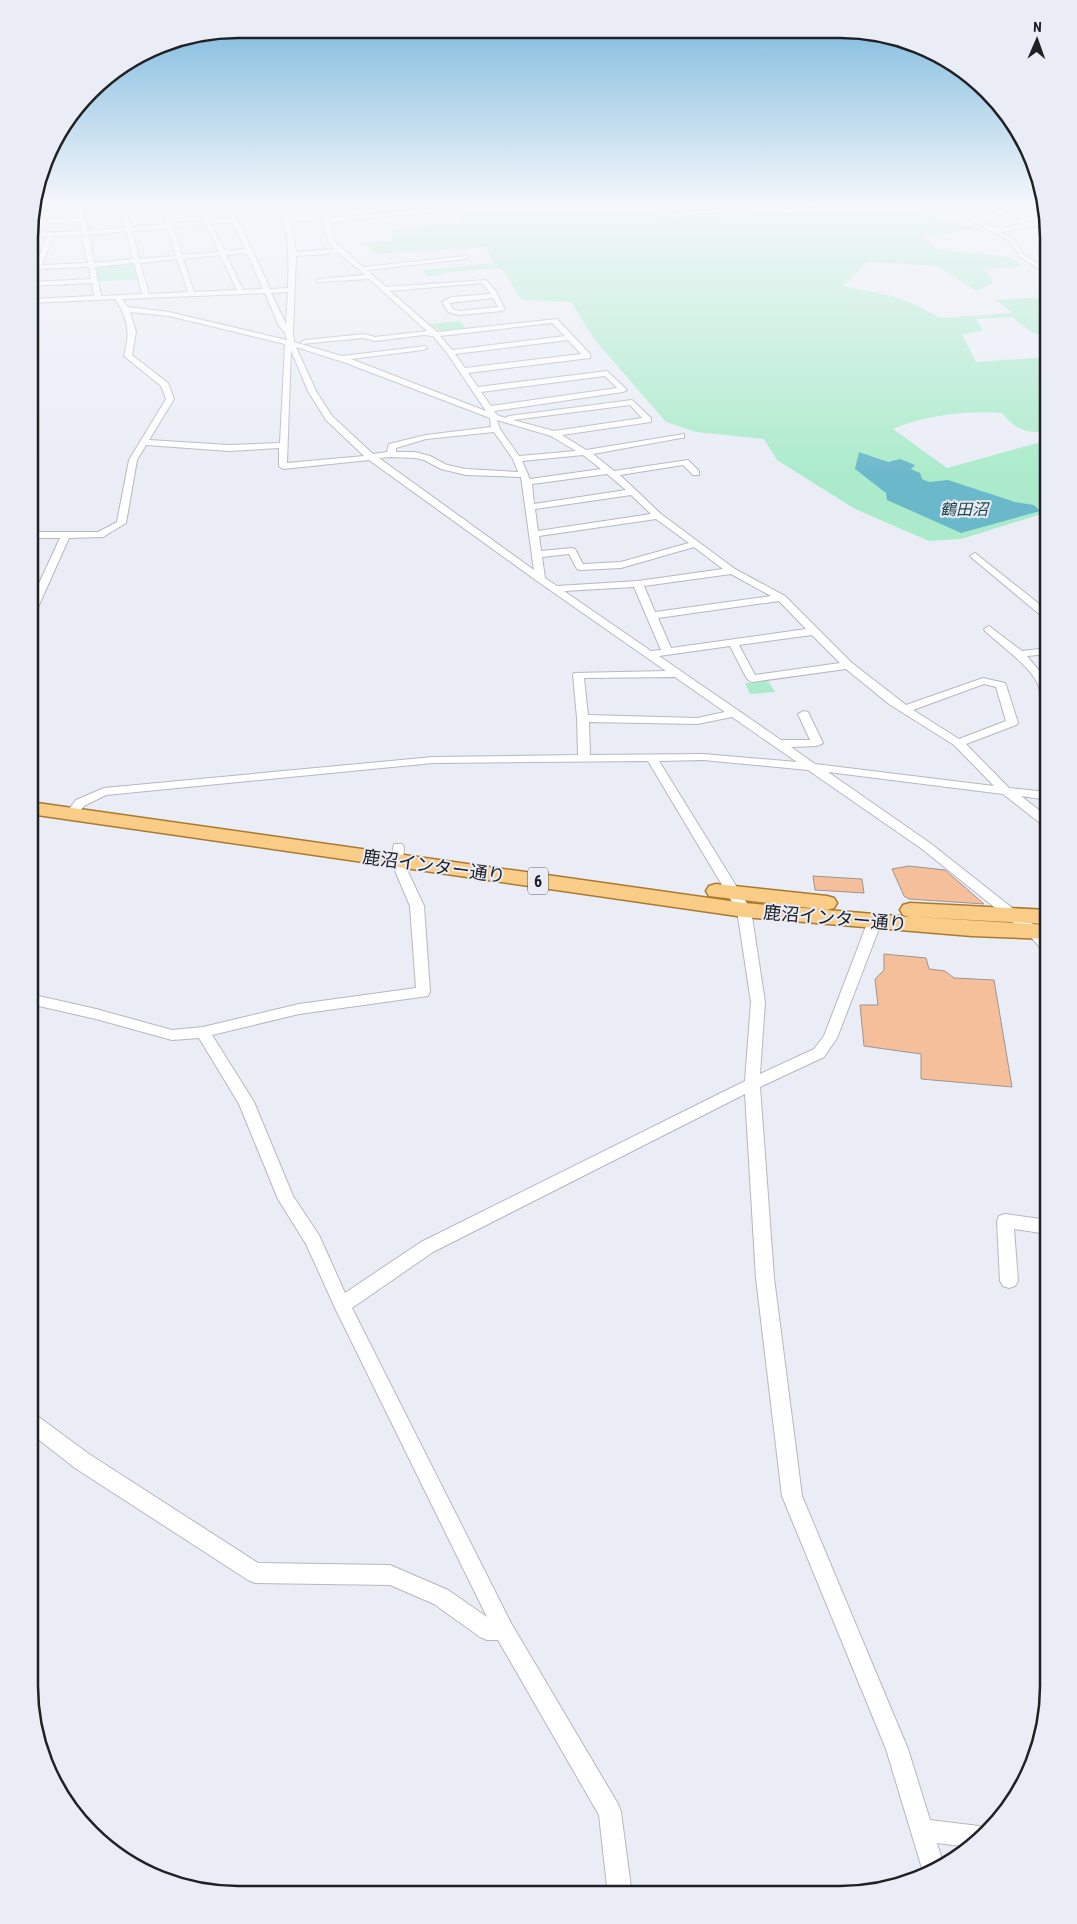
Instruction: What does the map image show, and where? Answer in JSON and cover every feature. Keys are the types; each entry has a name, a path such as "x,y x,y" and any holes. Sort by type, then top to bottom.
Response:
{"main road":[{"name":"鹿沼インター通り","path":"38,797 76,809"},
{"name":"鹿沼インター通り","path":"38,808 76,809 875,921 1040,932"},
{"name":"鹿沼インター通り","path":"739,902 1040,917"}],"street":[{"path":"38,301 156,296"},
{"path":"269,296 283,326 289,332"},
{"path":"290,296 289,332 312,391 329,418 371,457 540,579 926,846 1015,916 1040,931"},
{"path":"393,296 435,334 450,352 488,409 497,418"},
{"path":"494,296 502,309 455,312 450,311 445,302 452,299 494,296"},
{"path":"38,535 100,535 121,523 132,460 170,399 164,385 128,356 134,323 118,297"},
{"path":"127,309 168,314 292,343 341,358 497,418 554,434 610,473 658,516 732,571 781,598 816,630 848,665 893,702 958,743 1008,792 1040,817"},
{"path":"462,371 587,356 554,321 435,334 424,333 375,339 364,336 325,342 292,343 288,346 283,466 352,460 391,454 415,455 427,458 444,467 466,472 496,472 525,479 610,473 684,462 696,473"},
{"path":"450,352 570,338"},
{"path":"341,358 423,348"},
{"path":"475,390 607,373 623,390 488,409"},
{"path":"540,579 536,534 531,520 531,506 525,479 517,459 492,421 497,418 632,402 648,420 554,434"},
{"path":"391,454 392,446 426,437 496,429"},
{"path":"517,459 582,452 681,436"},
{"path":"144,442 229,448 283,445"},
{"path":"531,506 633,492"},
{"path":"536,534 658,516"},
{"path":"38,596 66,534"},
{"path":"538,554 572,551 580,567 621,565 696,544"},
{"path":"975,556 1040,609"},
{"path":"555,589 638,584 732,571"},
{"path":"638,584 666,652"},
{"path":"651,616 781,598"},
{"path":"989,629 1012,650 1020,654 1040,679"},
{"path":"650,654 816,630"},
{"path":"733,643 752,679 848,665"},
{"path":"1020,654 1040,652"},
{"path":"584,758 583,718 578,675 678,674"},
{"path":"905,709 983,681 1002,685 1012,723 958,743"},
{"path":"583,718 697,721 734,713"},
{"path":"779,744 817,743 804,714"},
{"path":"651,757 739,902 758,1002 752,1084 765,1278 792,1496 897,1749 932,1864"},
{"path":"76,809 104,792 434,760 703,757 812,767 1040,795"},
{"path":"38,1001 96,1014 172,1035 203,1032 299,1009 423,992 416,906 398,854"},
{"path":"342,1305 427,1247 752,1084 819,1053 830,1038 875,921"},
{"path":"203,1032 246,1102 286,1199 313,1240 342,1305 504,1630 610,1812 619,1886"},
{"path":"1009,1281 1005,1221 1040,1226"},
{"path":"38,1428 82,1462 255,1573 390,1576 441,1597 488,1630 504,1630"},
{"path":"922,1830 971,1837"}],"green space":[{"path":"519,296 891,296 916,305 940,318 1013,313 996,300 1040,297 1040,335 1031,332 1012,317 976,319 983,331 962,334 976,362 1040,358 1040,432 1022,430 1012,424 1002,413 989,412 932,417 893,429 947,468 1040,442 1040,514 961,539 929,541 855,509 777,460 764,439 696,432 666,422 594,339 571,302 522,300"},
{"path":"460,321 466,329 442,331 429,324"},
{"path":"768,681 775,692 750,694 745,683"}],"water":[{"name":"鶴田沼","path":"859,452 888,462 900,459 915,465 911,469 920,473 922,479 929,482 948,480 1015,502 1034,505 1040,511 961,533 887,500 886,493 855,469"}],"building":[{"path":"909,866 945,870 984,904 909,899 904,896 892,869"},
{"path":"813,876 862,879 864,893 815,890"},
{"path":"884,954 926,958 929,969 945,971 954,978 994,980 1012,1087 921,1079 921,1054 864,1046 860,1005 878,1005 875,979 884,970"}]}
